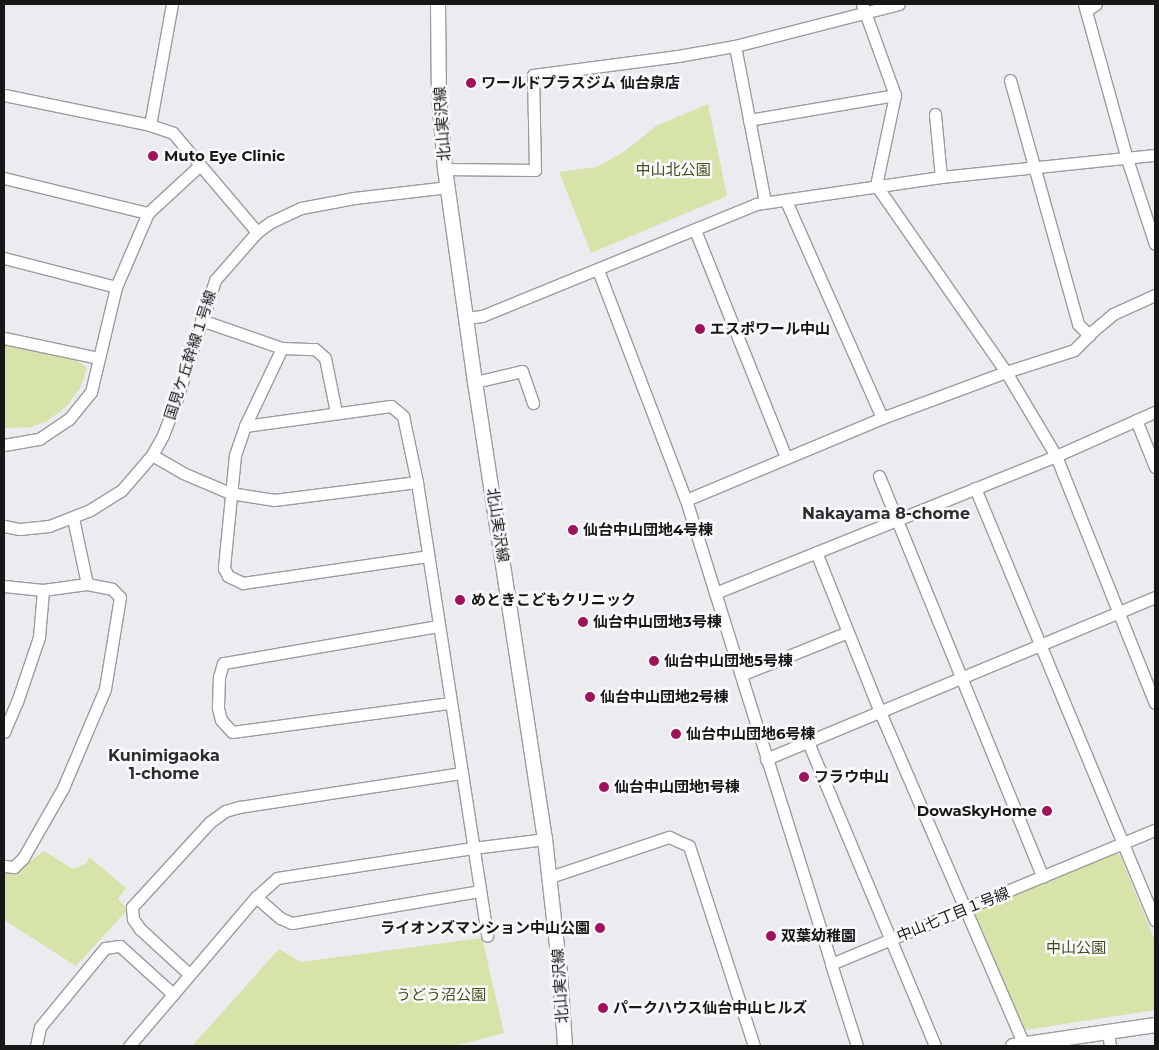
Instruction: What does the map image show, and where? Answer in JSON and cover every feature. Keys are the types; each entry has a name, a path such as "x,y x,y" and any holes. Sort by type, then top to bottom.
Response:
{"street":[{"path":"150,125 172,4"},
{"name":"北山実沢線","path":"438,4 439,97 445,169 475,382 545,839 560,972 565,1046"},
{"path":"445,169 535,170 533,75 678,56 735,46 863,9 899,4"},
{"path":"1096,4 1085,7 1127,159 1155,244"},
{"path":"863,9 895,96 876,185 1006,372 1056,456 1155,703"},
{"path":"735,46 765,202"},
{"path":"1010,80 1078,324 1089,335"},
{"path":"4,95 150,125 173,134 257,232"},
{"path":"749,120 895,96"},
{"path":"935,114 942,177"},
{"path":"466,318 482,316 756,204 786,201 876,185 1155,155"},
{"path":"4,445 40,438 69,419 91,392 116,287 148,213 199,166"},
{"path":"4,178 148,213"},
{"name":"国見ケ丘幹線１号線","path":"4,526 20,529 48,526 73,518 121,491 152,455 164,434 177,398 215,280 257,232 271,222 301,208 354,198 448,187"},
{"path":"786,201 882,418"},
{"path":"695,230 786,458"},
{"path":"4,258 116,287"},
{"path":"598,270 686,500 857,1046"},
{"path":"686,500 882,418 1006,372 1074,350 1113,314 1155,294"},
{"path":"201,320 282,348 315,349 325,358 336,412"},
{"path":"4,338 98,358"},
{"path":"282,348 245,426 235,455 224,568 228,576 243,583 427,556"},
{"path":"475,382 522,371 533,403"},
{"path":"245,426 336,412 391,406 403,416 417,482 487,936"},
{"path":"715,593 1056,456 1155,412"},
{"path":"1136,420 1155,466"},
{"path":"152,455 183,473 230,493 274,500 417,482"},
{"path":"879,476 895,520 1043,877"},
{"path":"975,488 1155,920"},
{"path":"73,518 87,584"},
{"path":"816,552 880,712 964,909 1018,1045 1155,1025"},
{"path":"4,586 43,590 87,584 112,589 120,597 105,689 63,788 23,858 14,867 4,866"},
{"path":"4,732 17,702 39,637 43,590"},
{"path":"766,759 1155,597"},
{"path":"438,626 223,663 218,677 218,708 221,720 232,732 450,703"},
{"path":"740,675 848,632"},
{"path":"808,742 935,1046"},
{"path":"189,974 140,929 133,919 132,907 210,822 225,811 239,807 461,772"},
{"name":"中山七丁目１号線","path":"831,964 1155,830"},
{"path":"550,877 669,837 689,846 754,1046"},
{"path":"129,1046 256,897 277,878 545,839"},
{"path":"256,897 280,918 292,923 480,891"},
{"path":"36,1046 40,1027 105,948 120,946 173,994"},
{"path":"1108,1032 1110,1046"}],"green space":[{"name":"中山北公園","path":"708,104 727,196 591,253 559,172 597,167 625,151 656,126"},
{"path":"4,343 75,359 87,368 80,388 67,406 47,421 32,427 4,428"},
{"path":"44,851 73,869 87,863 89,857 126,888 118,899 128,909 76,966 4,920 4,871 12,872"},
{"name":"中山公園","path":"1116,853 1120,855 1155,941 1155,1010 1025,1030 973,915 976,910"},
{"name":"うどう沼公園","path":"482,938 504,1033 454,1046 192,1046 279,949 301,962"}],"place":[{"name":"ワールドプラスジム 仙台泉店","path":"471,83"},
{"name":"Muto Eye Clinic","path":"153,156"},
{"name":"エスポワール中山","path":"700,329"},
{"name":"仙台中山団地4号棟","path":"573,530"},
{"name":"めときこどもクリニック","path":"460,600"},
{"name":"仙台中山団地3号棟","path":"583,622"},
{"name":"仙台中山団地5号棟","path":"654,661"},
{"name":"仙台中山団地2号棟","path":"590,697"},
{"name":"仙台中山団地6号棟","path":"676,734"},
{"name":"フラウ中山","path":"804,777"},
{"name":"仙台中山団地1号棟","path":"604,787"},
{"name":"DowaSkyHome","path":"1047,811"},
{"name":"ライオンズマンション中山公園","path":"600,928"},
{"name":"双葉幼稚園","path":"771,936"},
{"name":"パークハウス仙台中山ヒルズ","path":"603,1008"}],"district":[{"name":"Nakayama 8-chome","path":"886,514"},
{"name":"Kunimigaoka 1-chome","path":"164,765"}]}
